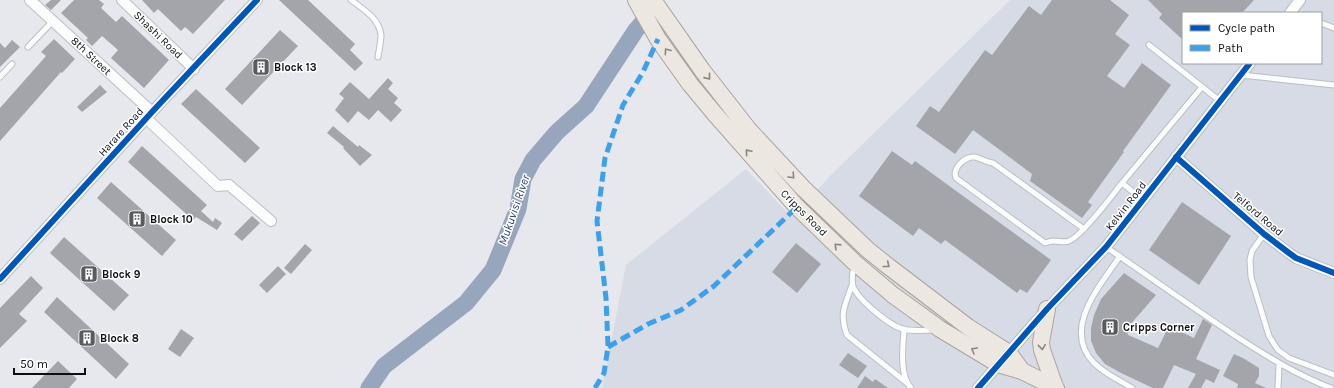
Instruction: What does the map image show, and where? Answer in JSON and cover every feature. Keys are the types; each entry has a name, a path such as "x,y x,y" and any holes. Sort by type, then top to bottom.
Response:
{"main road":[{"name":"Cripps Road","path":"647,4 650,27 690,84 750,155 797,207 854,262 893,295 940,330 1003,358 1056,388"},
{"name":"Cripps Road","path":"647,4 702,70 749,130 803,188 868,250 968,327 1003,358"},
{"path":"1047,309 1042,350 1056,388"}],"street":[{"name":"8th Street","path":"30,0 150,116 218,186 229,185 271,221"},
{"name":"Shashi Road","path":"122,0 194,69"},
{"name":"Harare Road","path":"0,279 257,0"},
{"path":"1292,12 1300,0"},
{"name":"Kelvin Road","path":"978,388 1047,309 1106,247 1249,64"},
{"name":"Telford Road","path":"1176,157 1264,234 1296,258 1334,273"}],"lane":[{"path":"350,0 374,18 381,35 378,57"},
{"path":"28,47 53,21"},
{"path":"1322,23 1334,28"},
{"path":"1149,45 1220,101"},
{"path":"0,77 12,64"},
{"path":"1241,75 1334,85"},
{"path":"1084,229 993,163 986,162 975,157 967,158 959,164 956,169 955,175 960,181 1045,243 1054,241 1069,241 1084,229 1202,87"},
{"path":"1122,184 1143,200"},
{"path":"1264,234 1252,251 1250,260 1251,277 1269,336 1278,350 1289,358 1334,375"},
{"path":"1106,247 1216,324 1279,364 1300,376 1331,388"},
{"path":"1120,256 1087,306 1082,320 1081,339 1089,357 1095,364 1132,388"},
{"path":"854,262 852,285 843,311 843,324 847,335 909,386"},
{"path":"852,285 862,300 894,326 904,330 913,331 940,330"},
{"path":"904,330 902,356 909,386"},
{"path":"1278,388 1279,364"}],"shaded area":[{"path":"1010,0 1334,0 1334,388 602,388 626,265 746,169 792,217 830,176"}],"building":[{"path":"51,0 61,0 51,10 45,5"},
{"path":"74,0 99,0 104,4 101,8 116,22 122,16 169,60 144,88 111,58 118,50 102,36 92,46 86,40 88,38 61,13"},
{"path":"142,0 225,0 193,34 185,27 181,31 158,9 154,13"},
{"path":"279,0 308,0 355,44 350,50 363,63 355,71"},
{"path":"1052,0 1110,0 1129,15 1115,34 1130,45 1107,76 1124,88 1142,63 1171,85 1088,202 1092,205 1082,218 1030,181 1032,174 973,130 955,154 916,126 930,106 939,112 985,50 992,55 1029,6 1041,15"},
{"path":"1148,0 1254,0 1243,12 1182,12 1182,39 1159,18 1162,14"},
{"name":"Block 13","path":"280,30 298,46 242,105 225,89"},
{"path":"54,39 75,59 62,73 61,72 0,141 0,108 46,56 41,52"},
{"path":"12,40 20,47 0,67 0,43 5,48"},
{"path":"388,78 393,83 388,89 398,98 394,103 402,110 391,122 378,110 369,120 358,111 348,123 335,110 344,98 339,94 350,82 369,99"},
{"path":"100,85 107,92 82,112 77,107"},
{"path":"196,89 260,148 245,163 181,104"},
{"path":"333,126 358,147 359,145 372,155 360,166 343,148 344,147 327,133"},
{"path":"142,146 207,205 201,211 213,222 215,218 222,223 217,230 196,217 193,220 128,162"},
{"path":"892,151 912,165 915,161 1051,260 1027,293 1020,289 1017,293 945,240 941,244 919,228 913,236 859,196"},
{"name":"Block 10","path":"111,182 176,240 162,256 97,198"},
{"path":"1182,202 1231,236 1199,285 1149,250"},
{"path":"252,216 260,223 242,241 234,234"},
{"name":"Block 9","path":"64,237 129,295 114,311 50,253"},
{"path":"796,243 821,264 797,293 772,272"},
{"path":"305,244 312,250 291,274 284,268"},
{"path":"278,266 286,274 267,293 259,285"},
{"name":"Cripps Corner","path":"1124,273 1156,295 1129,326 1127,330 1128,335 1158,348 1169,326 1194,338 1203,319 1212,325 1196,359 1220,370 1214,383 1206,379 1201,388 1188,388 1196,374 1174,365 1163,388 1153,388 1105,364 1096,353 1091,341 1091,328 1094,315 1101,299"},
{"path":"31,276 43,288 19,314 27,321 0,348 0,308"},
{"name":"Block 8","path":"57,297 129,364 116,379 44,312"},
{"path":"181,329 194,338 180,357 168,349"},
{"path":"848,353 867,366 858,378 839,365"},
{"path":"1234,354 1259,368 1259,376 1255,383 1266,388 1237,388 1238,384 1223,376"},
{"path":"58,361 77,379 69,388 32,388"},
{"path":"865,376 873,382 875,379 888,388 857,388"}],"waterway":[{"name":"Mukuvisi River","path":"369,388 384,366 466,303 493,270 518,209 523,179 533,160 557,132 586,106 636,30 655,8"}],"marked path":[{"path":"595,388 604,373 608,347 606,298 597,221 605,158 623,105 643,72 658,39"},
{"path":"608,347 648,324 681,310 714,286 797,207"}],"cycle path":[{"path":"0,279 152,112 257,0"},
{"path":"978,388 1047,309 1106,247 1249,64"},
{"path":"1176,157 1264,234 1289,253 1296,258 1334,273"}],"place":[{"name":"Block 13","path":"261,67"},
{"name":"Block 10","path":"137,219"},
{"name":"Block 9","path":"89,274"},
{"name":"Cripps Corner","path":"1110,327"},
{"name":"Block 8","path":"87,338"}]}
